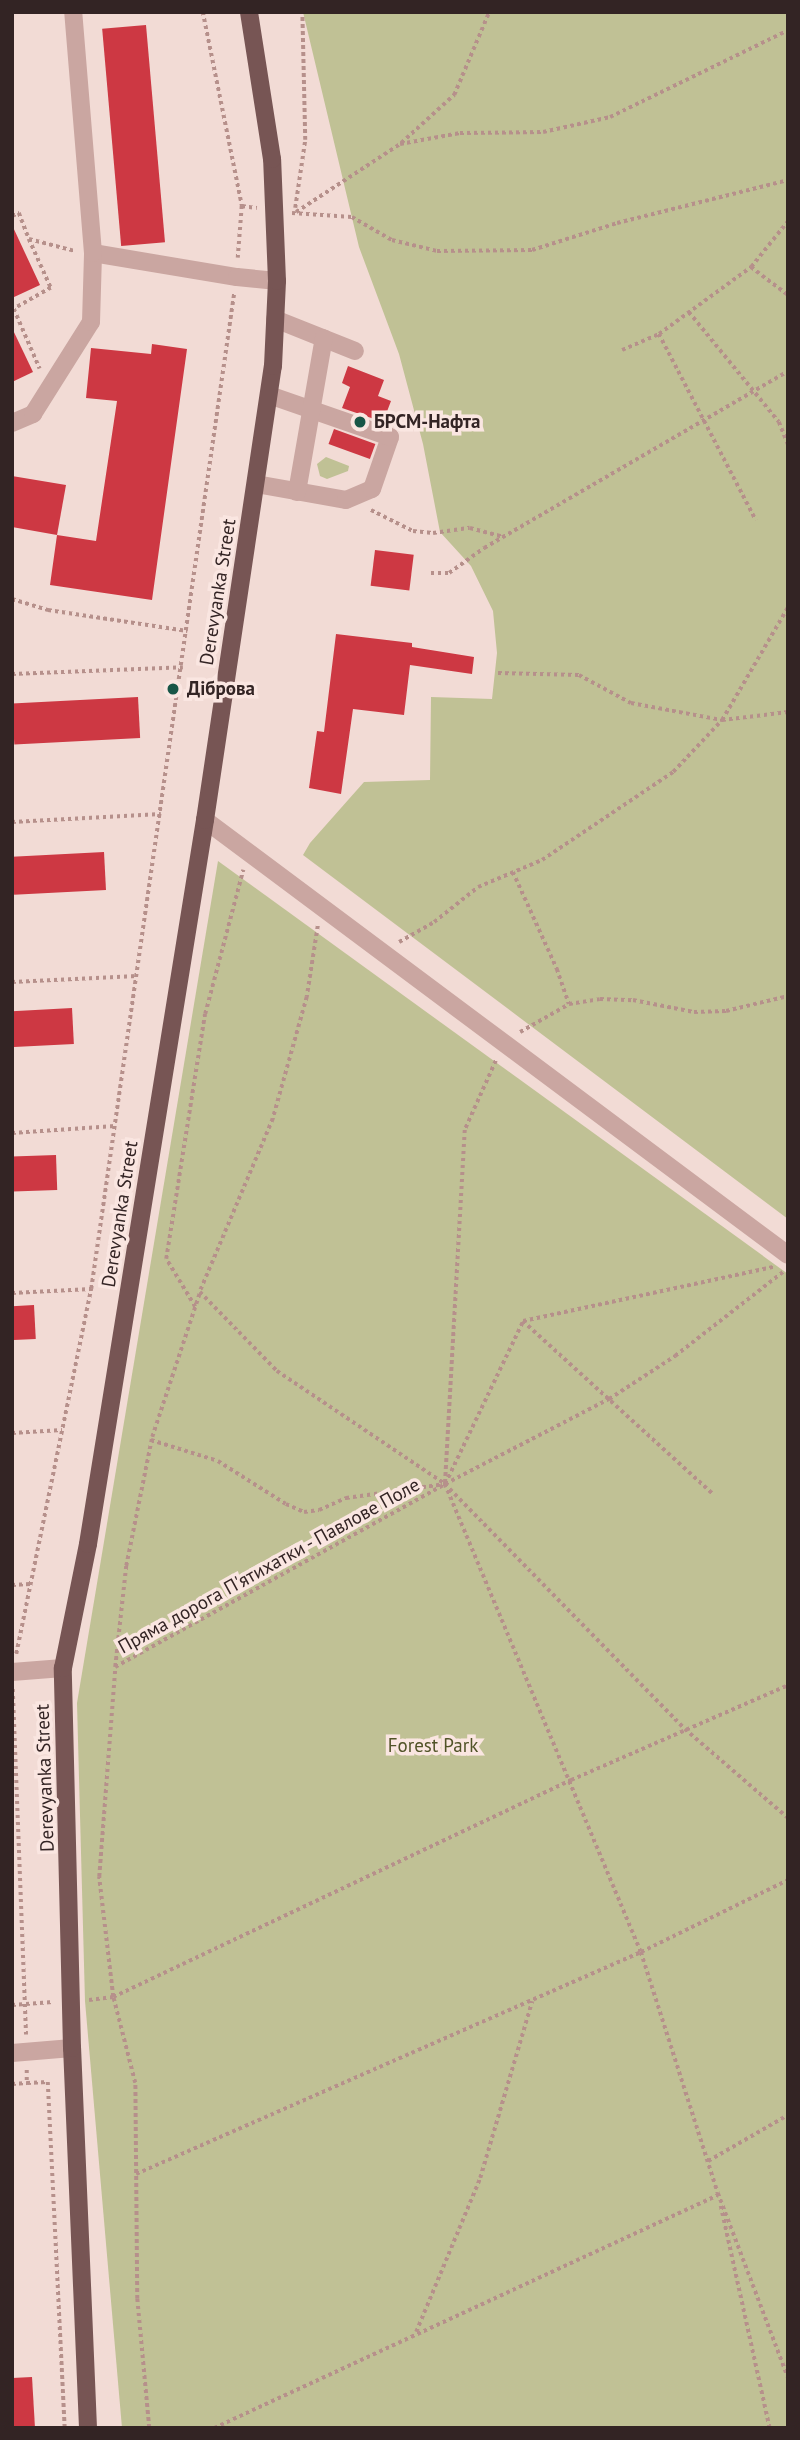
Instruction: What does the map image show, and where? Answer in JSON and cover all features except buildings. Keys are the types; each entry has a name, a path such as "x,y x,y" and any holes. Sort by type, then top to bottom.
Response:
{"main road":[{"name":"Derevyanka Street","path":"88,2428 72,2048 63,1668 88,1544 205,820 269,395 277,281 272,159 249,12"}],"street":[{"path":"12,423 33,414 91,322 93,253 73,12"},
{"path":"93,253 277,281"},
{"path":"275,318 355,351"},
{"path":"297,492 324,338"},
{"path":"256,484 346,500 372,489 390,437 269,395"},
{"path":"205,820 504,1042 781,1261"},
{"path":"12,1672 63,1668"},
{"path":"20,2052 72,2048"}],"path":[{"path":"27,2083 20,2052 26,2004 12,1672 91,1289 183,667 226,331 237,277 242,206 203,12"},
{"path":"294,213 305,140 302,12"},
{"path":"294,213 400,144 454,94 489,12"},
{"path":"400,144 460,133 543,132 610,117 788,30"},
{"path":"294,213 352,217 393,240 437,251 532,250 617,223 788,180"},
{"path":"12,216 19,213 51,288 14,309 50,384"},
{"path":"622,350 659,334 751,267 788,221"},
{"path":"29,239 66,250 93,253"},
{"path":"751,267 788,295"},
{"path":"689,312 779,422 788,444"},
{"path":"659,334 756,520"},
{"path":"431,573 449,573 503,537 788,371"},
{"path":"346,500 413,531 433,533 470,528 503,537"},
{"path":"12,599 48,610 187,631"},
{"path":"382,952 435,922 478,887 542,860 673,772 722,720 788,607"},
{"path":"12,674 183,667"},
{"path":"498,673 579,676 631,703 722,720 788,712"},
{"path":"12,822 161,814"},
{"path":"195,1307 166,1259 205,1014 248,851"},
{"path":"513,872 557,969 569,1004"},
{"path":"149,2428 137,2299 135,2083 113,1997 99,1877 115,1667 126,1566 151,1440 200,1292 273,1119 307,997 320,907"},
{"path":"12,982 137,976"},
{"path":"788,996 726,1011 694,1012 634,1000 600,999 569,1004 504,1042 465,1130 445,1484 641,1952 718,2193 788,2377"},
{"path":"12,1133 115,1126"},
{"path":"523,1321 781,1261"},
{"path":"151,1440 218,1461 286,1504 304,1512 319,1510 346,1498 445,1484 608,1399 675,1356 788,1269"},
{"path":"12,1293 91,1289"},
{"path":"200,1292 277,1371 445,1484 685,1729 788,1818"},
{"path":"523,1321 713,1494"},
{"name":"Пряма дорога П'ятихатки - Павлове Поле","path":"115,1667 445,1484 523,1321"},
{"path":"12,1433 62,1430"},
{"path":"12,1586 30,1584"},
{"path":"85,2001 113,1997 571,1780 788,1685"},
{"path":"135,2174 641,1952 788,1880"},
{"path":"415,2334 480,2179 532,2001"},
{"path":"12,2005 26,2004"},
{"path":"12,2084 48,2082 65,2428"},
{"path":"708,2161 788,2115"},
{"path":"214,2428 718,2193"},
{"path":"718,2193 770,2428"}],"green space":[{"path":"303,12 788,12 788,1219 303,855 310,843 364,782 430,780 431,697 492,699 497,653 493,611 471,566 440,532 423,444 399,354 359,247"},
{"path":"326,457 349,466 348,471 327,479 320,476 317,464"},
{"name":"Forest Park","path":"218,861 788,1274 788,2428 122,2428 85,2001 77,1703"}],"place":[{"name":"БРСМ-Нафта","path":"360,422"},
{"name":"Діброва","path":"173,689"}]}
